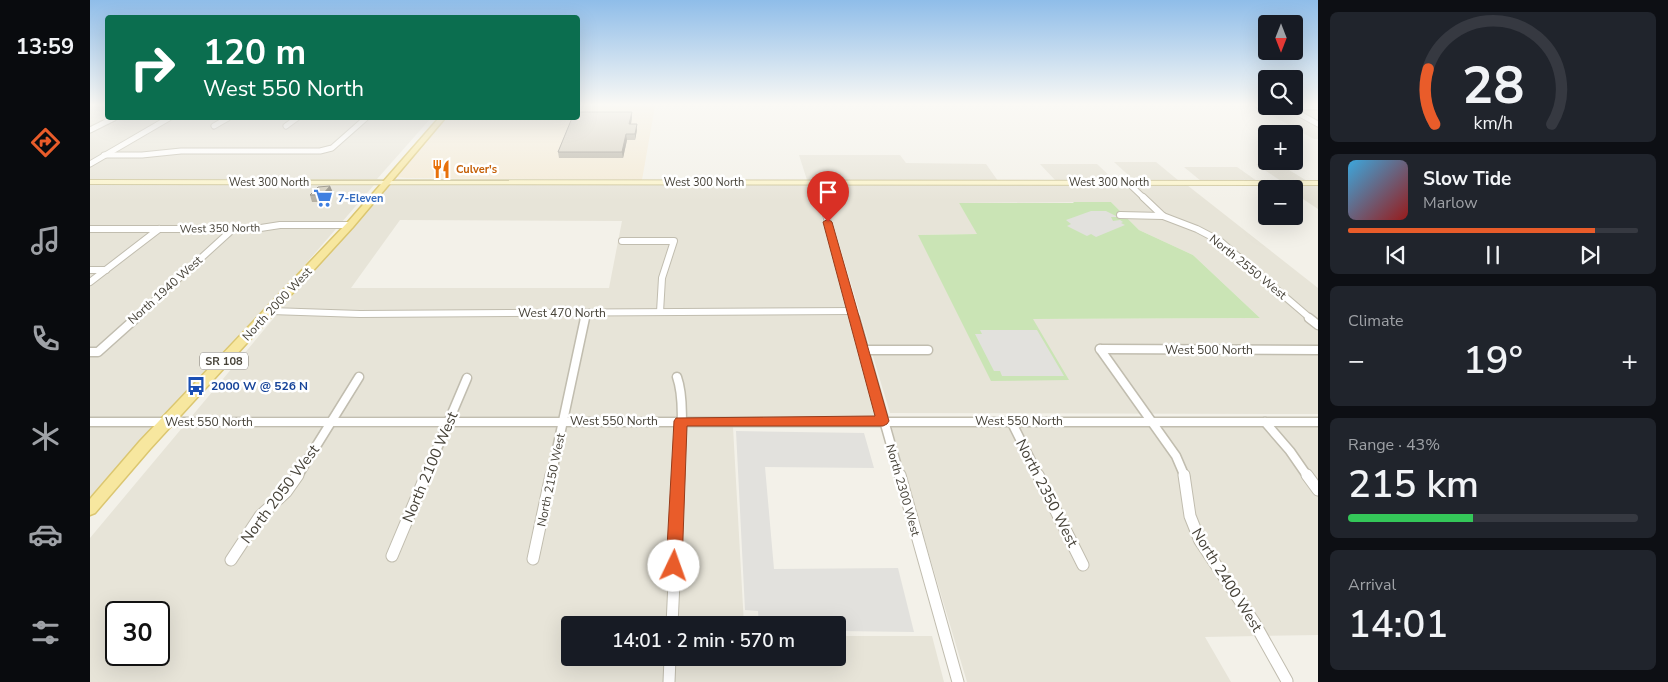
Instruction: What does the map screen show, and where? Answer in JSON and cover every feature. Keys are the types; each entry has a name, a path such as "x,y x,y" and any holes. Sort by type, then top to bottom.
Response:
{"main road":[{"name":"North 2000 West","path":"90,509 350,225 426,137"},
{"name":"West 300 North","path":"90,182 1318,183"}],"street":[{"path":"90,164 136,137"},
{"path":"104,155 142,155 181,151 320,151 332,148 345,137"},
{"name":"North 2550 West","path":"1127,182 1163,216 1220,241 1318,325"},
{"name":"North 2300 West","path":"816,183 958,682"},
{"path":"1120,215 1163,216"},
{"name":"West 350 North","path":"90,229 254,229 280,225 350,225"},
{"path":"90,282 158,229"},
{"name":"North 1940 West","path":"94,352 233,229"},
{"path":"622,241 674,241 662,278 660,312"},
{"path":"90,270 106,270"},
{"name":"West 470 North","path":"271,311 360,314 853,311"},
{"name":"North 2150 West","path":"533,559 586,312"},
{"name":"West 500 North","path":"1100,349 1318,350"},
{"name":"North 2400 West","path":"1100,349 1176,456 1186,479 1190,516 1200,541 1254,622 1287,681"},
{"path":"864,350 928,350"},
{"name":"North 2050 West","path":"230,560 260,516 286,492 360,377"},
{"path":"672,616 680,421 680,385 677,377"},
{"name":"North 2100 West","path":"392,556 467,378"},
{"name":"North 2350 West","path":"1011,421 1083,565"},
{"name":"West 550 North","path":"90,422 1318,422"},
{"path":"1265,422 1290,451 1318,490"},
{"path":"669,682 670,666"}],"shaded area":[{"path":"90,137 414,137 377,179 90,179"},
{"path":"430,137 650,137 642,180 397,177"},
{"path":"799,155 900,155 906,163 986,164 998,181 807,180"},
{"path":"1114,162 1156,162 1179,181 1135,181"},
{"path":"1040,164 1097,164 1115,181 1056,181"},
{"path":"1184,167 1237,167 1257,181 1201,181"},
{"path":"1265,170 1289,170 1307,181 1303,180 1280,180"},
{"path":"386,184 813,184 875,417 192,416","holes":["400,220 622,221 609,288 351,288"]},
{"path":"821,184 1187,185 1318,288 1318,414 890,413","holes":["1111,202 1139,230 1193,255 1260,318 1032,319 918,235 978,234 959,203"]},
{"path":"90,185 374,185 90,513"},
{"path":"1303,185 1318,185 1318,209 1303,199"},
{"path":"1091,211 1106,211 1118,217 1111,217 1113,221 1120,220 1125,225 1096,237 1091,234 1087,236 1067,226 1071,224 1066,220"},
{"path":"980,330 1037,330 1064,376 1002,376 1000,371 994,371 975,334 982,334"},
{"path":"733,427 744,616 561,616 561,666 846,666 846,636 932,636 944,682 90,682 90,538 182,428"},
{"path":"891,427 1318,427 1318,635 1205,637 1231,682 967,682"},
{"path":"736,431 864,433 874,468 765,467 774,569 898,568 914,632 846,631 846,616 758,616 758,611 745,610"}],"green space":[{"path":"1111,202 1139,230 1193,255 1260,318 1033,319 1069,380 991,381 918,235 977,234 959,203"}],"building":[{"path":"564,137 625,137 622,152 558,152"},
{"path":"330,186 322,195 310,195 318,187"}],"place":[{"name":"Culver's","path":"441,169"},
{"name":"7-Eleven","path":"323,198"},
{"name":"2000 W @ 526 N","path":"196,386"}],"route":[{"path":"674,566 680,421 883,421 828,222"}]}
